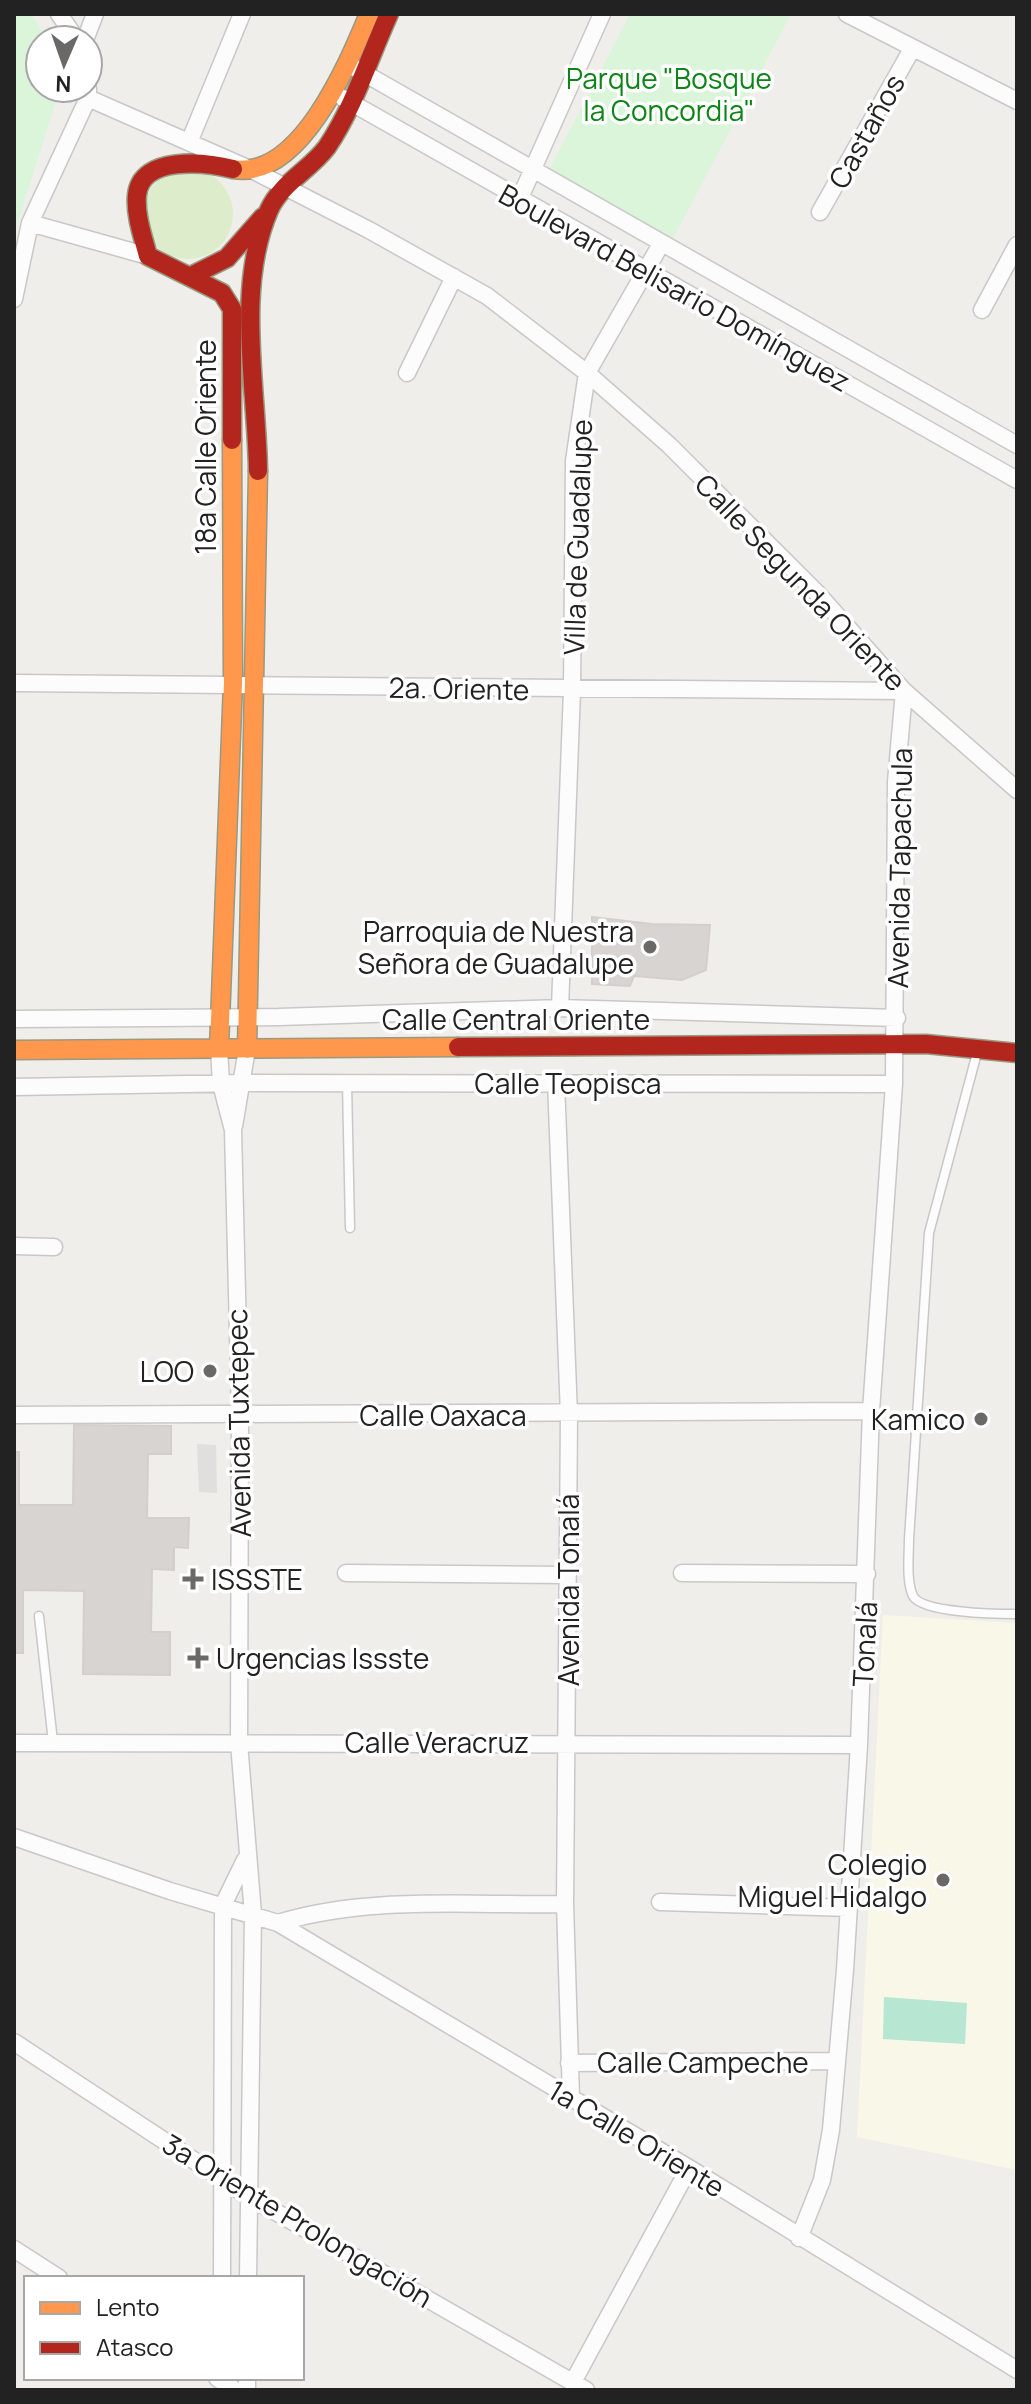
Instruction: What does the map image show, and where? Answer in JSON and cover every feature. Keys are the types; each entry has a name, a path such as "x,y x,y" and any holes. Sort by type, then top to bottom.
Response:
{"main road":[{"name":"18a Calle Oriente","path":"247,1049 257,684 258,421 253,316 257,257 269,209 286,188 309,170 327,147 353,103 355,68 369,14"},
{"name":"18a Calle Oriente","path":"252,170 300,141 355,68 389,14"},
{"path":"148,256 134,205 137,187 148,172 177,164 252,170"},
{"path":"191,276 227,258 269,209"},
{"name":"18a Calle Oriente","path":"148,256 222,293 232,309 233,683 219,1048"},
{"name":"Calle Central Oriente","path":"14,1050 895,1045 978,1048 1017,1053"}],"street":[{"path":"190,140 242,14"},
{"path":"519,200 602,14"},
{"path":"847,14 1017,101"},
{"name":"Castaños","path":"820,212 912,49"},
{"name":"Boulevard Belisario Domínguez","path":"355,68 1017,445"},
{"name":"Boulevard Belisario Domínguez","path":"334,93 1017,480"},
{"path":"104,100 252,170 454,277 487,296 587,373 661,244"},
{"path":"14,299 30,223 83,104"},
{"path":"30,223 148,256"},
{"path":"982,310 1017,245"},
{"path":"407,373 454,277"},
{"name":"Villa de Guadalupe","path":"560,1008 572,690 574,461 587,373"},
{"name":"Calle Segunda Oriente","path":"587,373 669,445 809,584 904,691 1017,790"},
{"name":"2a. Oriente","path":"14,683 904,691"},
{"name":"Avenida Tapachula","path":"895,1045 896,782 904,691"},
{"path":"14,1019 248,1017 560,1008 897,1018"},
{"name":"Tonalá","path":"799,2238 822,2180 837,2061 859,1745 871,1411 895,1045"},
{"name":"18a Calle Oriente","path":"219,1048 221,1084"},
{"name":"18a Calle Oriente","path":"243,1083 247,1049"},
{"name":"Avenida Tonalá","path":"556,1082 569,1415 565,1904 571,2098"},
{"name":"Calle Teopisca","path":"14,1087 243,1083 894,1084"},
{"name":"Avenida Tuxtepec","path":"233,1130 243,1083"},
{"name":"Avenida Tuxtepec","path":"221,1084 233,1130 240,1416 239,1743 246,1859 253,1914 248,2276"},
{"path":"14,1246 54,1247"},
{"name":"Calle Oaxaca","path":"14,1415 569,1415 871,1411"},
{"path":"346,1573 568,1575"},
{"path":"682,1573 867,1574"},
{"name":"Calle Veracruz","path":"14,1743 859,1745"},
{"name":"1a Calle Oriente","path":"14,1837 170,1891 278,1923 689,2168 1017,2370"},
{"path":"222,2276 223,1905 246,1859"},
{"path":"660,1902 849,1908"},
{"path":"278,1923 315,1912 355,1906 565,1904"},
{"name":"3a Oriente Prolongación","path":"14,2042 248,2196 579,2386"},
{"name":"Calle Campeche","path":"569,2063 837,2061"},
{"path":"579,2386 689,2168"},
{"path":"14,2249 56,2276"}],"lane":[{"path":"978,1048 929,1233 909,1539 911,1582 913,1596 926,1607 1017,1614"},
{"path":"346,1083 350,1228"},
{"path":"39,1616 53,1742"}],"shaded area":[{"path":"197,1444 216,1445 217,1493 199,1492"},
{"name":"Colegio Miguel Hidalgo","path":"883,1615 1017,1623 1017,2170 857,2137"}],"green space":[{"path":"14,14 31,14 38,24 24,24 24,104 55,104 14,235"},
{"name":"Parque \"Bosque la Concordia\"","path":"630,14 791,14 673,239 547,174"},
{"path":"188,169 205,173 220,182 229,197 233,214 229,231 220,246 205,255 188,259 171,255 156,246 147,231 143,214 147,197 156,182 171,173"},
{"path":"884,1997 967,2003 965,2044 883,2039"}],"building":[{"name":"Parroquia de Nuestra Señora de Guadalupe","path":"592,917 652,924 710,925 706,970 682,980 634,976 630,986 592,984"},
{"path":"74,1425 171,1426 171,1454 148,1454 147,1518 189,1518 188,1548 174,1547 174,1570 152,1569 151,1632 170,1632 170,1675 83,1674 84,1591 23,1590 23,1653 14,1653 14,1452 19,1452 19,1505 73,1505"}],"traffic: slow":[{"path":"233,169 257,168 280,157 300,138 335,87 369,14"},
{"path":"219,1048 233,683 232,440"},
{"path":"247,1049 258,471"},
{"path":"14,1050 458,1047"}],"traffic: jam":[{"path":"258,471 250,305 259,240 274,200 320,155 337,132 389,14"},
{"path":"232,440 232,309 222,293 148,256 140,226 137,195 141,182 162,167 207,164 233,169"},
{"path":"191,276 227,258 263,217"},
{"path":"458,1047 926,1044 1017,1053"}],"place":[{"name":"Parroquia de Nuestra Señora de Guadalupe","path":"650,947"},
{"name":"LOO","path":"210,1371"},
{"name":"Kamico","path":"981,1419"},
{"name":"ISSSTE","path":"193,1579"},
{"name":"Urgencias Issste","path":"198,1658"},
{"name":"Colegio Miguel Hidalgo","path":"943,1880"}]}
